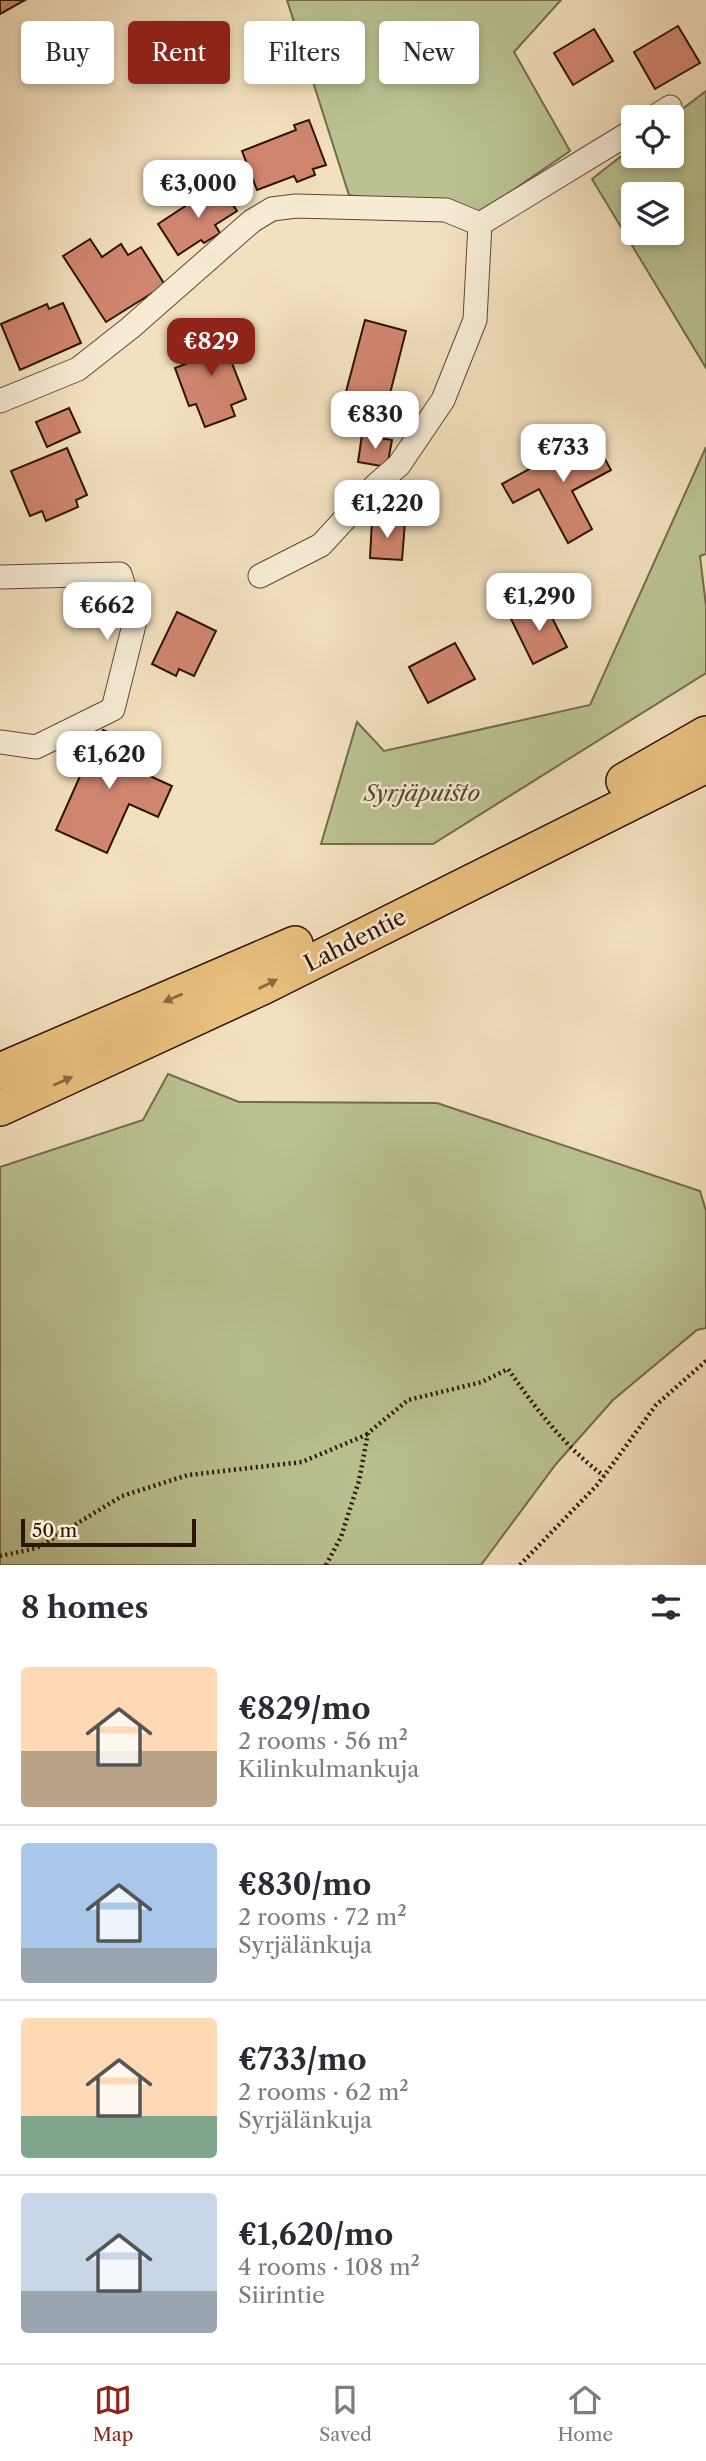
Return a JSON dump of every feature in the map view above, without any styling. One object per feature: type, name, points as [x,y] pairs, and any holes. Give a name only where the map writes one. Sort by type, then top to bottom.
[{"type":"main road","name":"Lahdentie","points":[[0,1071],[258,962],[540,828],[706,734]]},
{"type":"main road","name":"Lahdentie","points":[[0,1108],[262,987],[706,765]]},
{"type":"street","points":[[480,224],[621,138]]},
{"type":"street","points":[[0,401],[78,369],[130,328],[252,221],[272,209],[296,206],[446,210],[480,224]]},
{"type":"street","points":[[260,576],[321,545],[376,485],[399,466],[443,400],[475,320],[480,224]]},
{"type":"street","points":[[0,577],[120,575],[135,621],[113,709],[36,747],[0,742]]},
{"type":"path","points":[[520,1565],[604,1476],[656,1405],[706,1361]]},
{"type":"path","points":[[0,1556],[37,1548],[122,1496],[188,1475],[302,1462],[368,1433],[408,1400],[482,1382],[508,1369],[535,1408],[580,1458],[604,1476]]},
{"type":"path","points":[[326,1565],[341,1537],[352,1504],[368,1433]]},
{"type":"green space","points":[[287,0],[561,0],[514,52],[570,151],[477,215],[349,195],[314,84],[365,84],[365,21],[294,21]]},
{"type":"green space","points":[[706,91],[706,368],[632,245],[684,245],[684,182],[621,182],[621,227],[592,179],[621,156],[621,168],[684,168],[684,108]]},
{"type":"green space","name":"Syrjäpuisto","points":[[706,447],[706,554],[700,556],[706,606],[706,673],[433,844],[321,844],[357,722],[384,751],[590,705]]},
{"type":"green space","points":[[168,1074],[239,1102],[437,1103],[700,1191],[706,1211],[706,1328],[697,1330],[613,1400],[556,1464],[481,1565],[0,1565],[0,1167],[143,1120]]},
{"type":"building","points":[[0,0],[25,0],[0,14]]},
{"type":"building","points":[[678,26],[700,63],[655,89],[634,52]]},
{"type":"building","points":[[594,29],[613,61],[573,85],[554,53]]},
{"type":"building","points":[[309,120],[326,165],[313,169],[315,175],[297,182],[294,176],[257,190],[242,151],[296,130],[294,125]]},
{"type":"building","points":[[219,184],[237,211],[215,225],[220,233],[204,243],[201,240],[178,255],[158,224]]},
{"type":"building","points":[[90,239],[102,257],[121,244],[128,255],[141,247],[165,285],[106,322],[63,256]]},
{"type":"building","points":[[63,303],[81,343],[20,370],[1,324],[47,304],[49,309]]},
{"type":"building","points":[[365,320],[406,331],[384,417],[342,407]]},
{"type":"building","points":[[217,325],[246,399],[231,405],[235,416],[205,427],[196,404],[189,406],[175,368],[198,359],[189,336]]},
{"type":"building","points":[[69,408],[80,432],[47,447],[36,422]]},
{"type":"building","points":[[362,435],[392,440],[387,467],[358,462]]},
{"type":"building","points":[[592,435],[611,470],[572,491],[592,529],[568,543],[539,489],[513,503],[502,484]]},
{"type":"building","points":[[67,448],[87,495],[76,500],[78,507],[46,521],[42,511],[30,516],[11,471]]},
{"type":"building","points":[[372,520],[405,522],[402,560],[370,558]]},
{"type":"building","points":[[544,602],[567,647],[533,664],[511,619]]},
{"type":"building","points":[[177,612],[216,631],[194,676],[179,669],[176,676],[152,664]]},
{"type":"building","points":[[455,643],[475,679],[428,703],[409,667]]},
{"type":"building","points":[[103,730],[150,751],[141,772],[172,786],[158,817],[129,804],[107,853],[56,830],[81,774],[65,768],[74,748],[91,756]]}]
